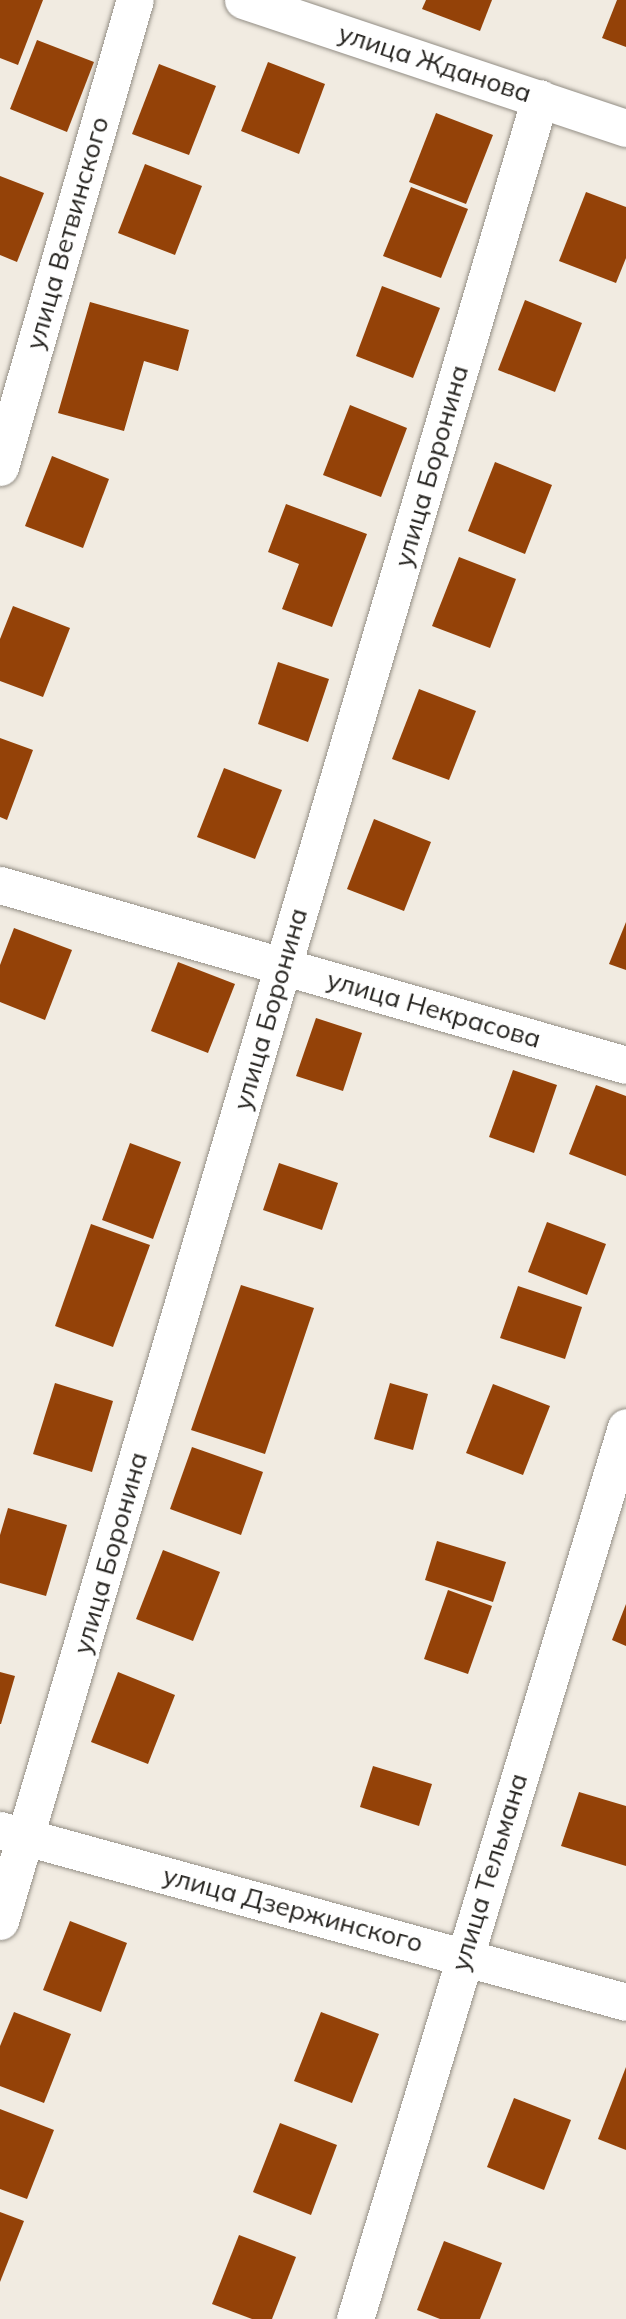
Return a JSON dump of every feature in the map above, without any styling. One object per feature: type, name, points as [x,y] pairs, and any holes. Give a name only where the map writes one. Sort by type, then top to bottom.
[{"type":"street","name":"улица Ветвинского","points":[[0,467],[135,0]]},
{"type":"street","name":"улица Жданова","points":[[243,0],[540,97],[626,128]]},
{"type":"street","name":"улица Боронина","points":[[0,1921],[13,1834],[283,964],[540,97]]},
{"type":"street","name":"улица Некрасова","points":[[0,885],[283,964],[626,1065]]},
{"type":"street","name":"улица Тельмана","points":[[355,2319],[463,1955],[626,1427]]},
{"type":"street","name":"улица Дзержинского","points":[[13,1834],[463,1955],[626,2002]]},
{"type":"building","points":[[0,0],[43,0],[18,65],[0,58]]},
{"type":"building","points":[[426,0],[492,0],[480,31],[422,9]]},
{"type":"building","points":[[617,0],[626,0],[626,47],[602,38]]},
{"type":"building","points":[[37,40],[94,62],[67,132],[10,109]]},
{"type":"building","points":[[268,62],[325,84],[299,154],[241,131]]},
{"type":"building","points":[[159,64],[216,86],[189,155],[132,134]]},
{"type":"building","points":[[436,113],[493,135],[466,204],[409,182]]},
{"type":"building","points":[[145,164],[202,186],[175,255],[118,233]]},
{"type":"building","points":[[0,176],[44,193],[17,262],[0,255]]},
{"type":"building","points":[[411,187],[468,209],[441,278],[383,256]]},
{"type":"building","points":[[586,192],[626,207],[626,258],[616,283],[559,261]]},
{"type":"building","points":[[382,286],[440,308],[413,378],[356,356]]},
{"type":"building","points":[[525,300],[582,323],[555,392],[498,370]]},
{"type":"building","points":[[90,302],[189,330],[178,371],[144,361],[124,431],[58,413]]},
{"type":"building","points":[[350,405],[407,428],[381,497],[323,475]]},
{"type":"building","points":[[52,456],[109,479],[83,548],[25,526]]},
{"type":"building","points":[[495,462],[552,485],[525,554],[468,531]]},
{"type":"building","points":[[286,504],[367,534],[332,627],[282,609],[299,564],[268,552]]},
{"type":"building","points":[[459,557],[516,579],[490,648],[432,626]]},
{"type":"building","points":[[13,606],[70,628],[43,697],[0,681],[0,639]]},
{"type":"building","points":[[278,662],[329,679],[308,742],[258,724]]},
{"type":"building","points":[[419,689],[476,711],[449,780],[392,759]]},
{"type":"building","points":[[0,738],[33,750],[7,820],[0,817]]},
{"type":"building","points":[[224,768],[282,790],[255,859],[197,837]]},
{"type":"building","points":[[374,819],[431,842],[404,911],[347,889]]},
{"type":"building","points":[[626,922],[626,970],[609,964]]},
{"type":"building","points":[[14,928],[72,950],[45,1020],[0,1002],[0,965]]},
{"type":"building","points":[[178,962],[235,984],[208,1053],[151,1031]]},
{"type":"building","points":[[316,1018],[362,1033],[343,1091],[296,1076]]},
{"type":"building","points":[[513,1070],[557,1085],[534,1153],[489,1137]]},
{"type":"building","points":[[596,1085],[626,1096],[626,1176],[569,1154]]},
{"type":"building","points":[[130,1143],[181,1162],[153,1239],[102,1220]]},
{"type":"building","points":[[279,1163],[338,1183],[322,1230],[263,1210]]},
{"type":"building","points":[[547,1222],[606,1244],[587,1295],[528,1272]]},
{"type":"building","points":[[91,1224],[150,1245],[113,1347],[55,1326]]},
{"type":"building","points":[[241,1285],[314,1308],[265,1454],[191,1430]]},
{"type":"building","points":[[518,1286],[582,1307],[565,1359],[500,1338]]},
{"type":"building","points":[[55,1383],[113,1401],[92,1472],[33,1454]]},
{"type":"building","points":[[390,1383],[428,1394],[413,1450],[374,1439]]},
{"type":"building","points":[[493,1384],[550,1406],[523,1475],[466,1453]]},
{"type":"building","points":[[192,1447],[263,1472],[241,1535],[170,1509]]},
{"type":"building","points":[[8,1508],[67,1525],[46,1596],[0,1583],[0,1535]]},
{"type":"building","points":[[437,1541],[506,1562],[493,1602],[425,1580]]},
{"type":"building","points":[[163,1550],[220,1572],[193,1641],[136,1619]]},
{"type":"building","points":[[448,1590],[492,1606],[468,1674],[424,1659]]},
{"type":"building","points":[[626,1604],[626,1646],[612,1640]]},
{"type":"building","points":[[0,1672],[15,1676],[1,1724],[0,1724]]},
{"type":"building","points":[[118,1672],[175,1695],[148,1764],[91,1742]]},
{"type":"building","points":[[373,1766],[432,1784],[419,1826],[360,1807]]},
{"type":"building","points":[[579,1792],[626,1806],[626,1866],[561,1846]]},
{"type":"building","points":[[70,1921],[127,1943],[101,2012],[43,1990]]},
{"type":"building","points":[[14,2012],[71,2034],[44,2103],[0,2086],[0,2046]]},
{"type":"building","points":[[321,2012],[379,2034],[352,2103],[294,2081]]},
{"type":"building","points":[[626,2067],[626,2150],[598,2139]]},
{"type":"building","points":[[514,2098],[571,2120],[544,2190],[487,2167]]},
{"type":"building","points":[[0,2109],[54,2130],[27,2199],[0,2189]]},
{"type":"building","points":[[280,2123],[337,2145],[311,2215],[253,2192]]},
{"type":"building","points":[[0,2212],[24,2221],[0,2282]]},
{"type":"building","points":[[239,2235],[296,2257],[272,2319],[252,2319],[212,2304]]},
{"type":"building","points":[[444,2241],[502,2263],[480,2319],[440,2319],[417,2310]]}]
